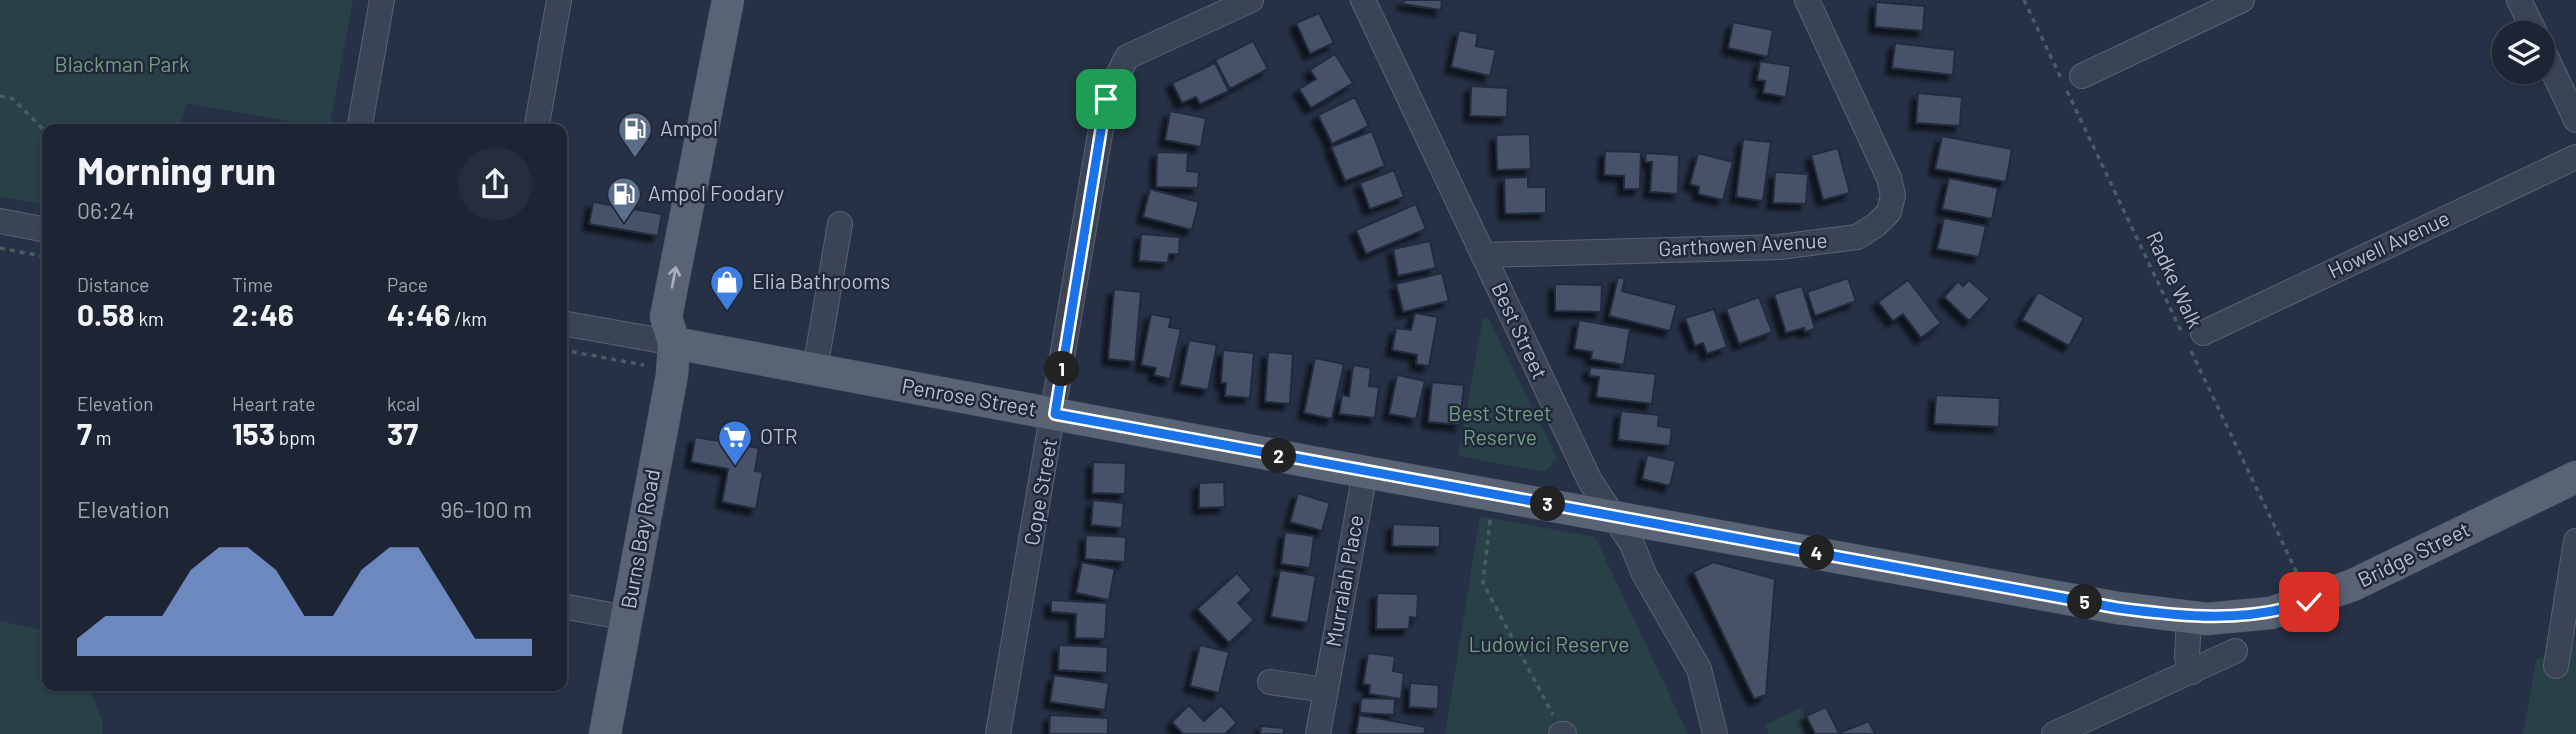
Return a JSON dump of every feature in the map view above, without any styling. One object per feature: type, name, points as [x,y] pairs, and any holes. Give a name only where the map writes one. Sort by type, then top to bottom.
[{"type":"main road","name":"Burns Bay Road","points":[[605,734],[672,375],[674,343],[666,317],[728,0]]},
{"type":"main road","name":"Burns Bay Road","points":[[674,343],[689,312],[749,0]]},
{"type":"main road","name":"Penrose Street","points":[[674,343],[1364,472],[2118,608],[2189,618],[2246,617]]},
{"type":"main road","name":"Bridge Street","points":[[2246,617],[2297,606],[2353,585],[2576,477]]},
{"type":"street","points":[[360,124],[382,0]]},
{"type":"street","points":[[537,124],[559,0]]},
{"type":"street","name":"Cope Street","points":[[998,734],[1055,414],[1106,99],[1127,57],[1251,0]]},
{"type":"street","name":"Best Street","points":[[1363,0],[1590,481],[1632,544],[1644,574],[1699,669],[1715,734]]},
{"type":"street","name":"Garthowen Avenue","points":[[1483,255],[1780,247],[1857,237],[1876,225],[1889,212],[1893,195],[1889,178],[1807,0]]},
{"type":"street","points":[[2082,76],[2242,0]]},
{"type":"street","points":[[2519,0],[2529,21]]},
{"type":"street","points":[[2555,75],[2576,120]]},
{"type":"street","name":"Howell Avenue","points":[[2203,333],[2576,157]]},
{"type":"street","points":[[0,221],[42,229]]},
{"type":"street","points":[[816,369],[841,223]]},
{"type":"street","name":"Penrose Street","points":[[567,324],[674,343]]},
{"type":"street","name":"Murralah Place","points":[[1318,734],[1364,472]]},
{"type":"street","points":[[2556,666],[2576,541]]},
{"type":"street","points":[[567,607],[627,618]]},
{"type":"street","points":[[2189,618],[2187,657],[2192,672]]},
{"type":"street","points":[[2054,734],[2235,651]]},
{"type":"street","points":[[1270,682],[1326,690]]},
{"type":"path","name":"Radke Walk","points":[[2024,0],[2297,573]]},
{"type":"path","points":[[0,96],[13,99],[42,129]]},
{"type":"path","points":[[0,248],[42,256]]},
{"type":"path","points":[[567,351],[644,365]]},
{"type":"path","points":[[1490,517],[1483,583],[1562,733]]},
{"type":"green space","name":"Blackman Park","points":[[0,0],[353,0],[330,124],[306,124],[186,103],[181,124],[42,124],[42,204],[0,197]]},
{"type":"green space","name":"Best Street Reserve","points":[[1483,318],[1489,319],[1557,458],[1545,472],[1458,456]]},
{"type":"green space","name":"Ludowici Reserve","points":[[1480,516],[1595,537],[1688,734],[1445,734]]},
{"type":"green space","points":[[0,621],[42,630],[42,691],[90,691],[102,720],[102,734],[0,734]]},
{"type":"green space","points":[[2576,641],[2576,734],[2523,734],[2536,660]]},
{"type":"green space","points":[[1800,708],[1813,734],[1769,734],[1765,725]]},
{"type":"building","points":[[1404,0],[1442,0],[1441,10],[1403,4]]},
{"type":"building","points":[[1876,2],[1925,6],[1923,31],[1875,27]]},
{"type":"building","points":[[1319,13],[1334,43],[1310,54],[1296,23]]},
{"type":"building","points":[[1733,22],[1773,30],[1768,57],[1728,48]]},
{"type":"building","points":[[1459,30],[1478,34],[1476,46],[1496,50],[1490,76],[1451,67]]},
{"type":"building","points":[[1253,41],[1268,69],[1230,89],[1215,60]]},
{"type":"building","points":[[1895,43],[1955,50],[1953,75],[1892,68]]},
{"type":"building","points":[[1335,54],[1353,83],[1311,108],[1299,89],[1316,79],[1310,70]]},
{"type":"building","points":[[1760,61],[1791,66],[1786,97],[1763,93],[1765,81],[1757,80]]},
{"type":"building","points":[[1215,63],[1229,91],[1200,104],[1196,97],[1182,103],[1172,83]]},
{"type":"building","points":[[1471,86],[1508,88],[1507,117],[1470,116]]},
{"type":"building","points":[[1918,93],[1962,97],[1960,126],[1916,123]]},
{"type":"building","points":[[1355,97],[1369,126],[1332,144],[1318,115]]},
{"type":"building","points":[[1170,111],[1206,118],[1201,147],[1165,140]]},
{"type":"building","points":[[1372,131],[1385,166],[1345,181],[1331,147]]},
{"type":"building","points":[[1530,134],[1531,169],[1497,170],[1496,135]]},
{"type":"building","points":[[1942,136],[2012,149],[2006,182],[1935,169]]},
{"type":"building","points":[[1743,139],[1771,142],[1763,201],[1736,197]]},
{"type":"building","points":[[1838,148],[1850,193],[1823,200],[1811,155]]},
{"type":"building","points":[[1605,151],[1641,152],[1640,189],[1624,189],[1624,176],[1604,175]]},
{"type":"building","points":[[1157,152],[1188,153],[1187,171],[1199,172],[1198,188],[1156,187]]},
{"type":"building","points":[[1646,153],[1679,155],[1678,194],[1650,192],[1652,162],[1645,162]]},
{"type":"building","points":[[1698,153],[1733,162],[1723,200],[1698,194],[1699,187],[1690,184]]},
{"type":"building","points":[[1394,170],[1404,197],[1370,209],[1360,183]]},
{"type":"building","points":[[1775,172],[1808,174],[1806,204],[1773,203]]},
{"type":"building","points":[[1528,177],[1528,187],[1546,187],[1546,213],[1505,214],[1504,178]]},
{"type":"building","points":[[1949,178],[1998,188],[1992,219],[1942,209]]},
{"type":"building","points":[[1150,189],[1199,202],[1192,230],[1143,217]]},
{"type":"building","points":[[593,202],[662,214],[658,236],[589,224]]},
{"type":"building","points":[[1416,204],[1426,229],[1366,254],[1356,230]]},
{"type":"building","points":[[1944,218],[1986,226],[1979,257],[1937,249]]},
{"type":"building","points":[[1141,234],[1180,237],[1179,254],[1169,254],[1168,263],[1139,261]]},
{"type":"building","points":[[1430,241],[1436,268],[1398,276],[1393,249]]},
{"type":"building","points":[[1442,273],[1449,301],[1403,312],[1396,284]]},
{"type":"building","points":[[1618,277],[1625,279],[1622,291],[1677,305],[1670,331],[1609,316]]},
{"type":"building","points":[[1848,278],[1856,301],[1815,316],[1807,292]]},
{"type":"building","points":[[1908,280],[1941,323],[1921,338],[1903,314],[1893,321],[1878,302]]},
{"type":"building","points":[[1969,280],[1990,299],[1969,321],[1944,297],[1958,281],[1963,286]]},
{"type":"building","points":[[1555,284],[1602,285],[1601,312],[1555,311]]},
{"type":"building","points":[[1802,286],[1815,329],[1805,332],[1804,328],[1786,333],[1774,294]]},
{"type":"building","points":[[1114,289],[1141,292],[1135,362],[1108,359]]},
{"type":"building","points":[[2038,292],[2084,318],[2069,346],[2022,320]]},
{"type":"building","points":[[1759,297],[1772,332],[1739,344],[1726,309]]},
{"type":"building","points":[[1714,309],[1727,347],[1707,354],[1703,343],[1695,346],[1685,318]]},
{"type":"building","points":[[1415,313],[1438,317],[1429,366],[1416,364],[1417,355],[1392,350],[1396,328],[1411,330]]},
{"type":"building","points":[[1151,314],[1171,318],[1169,327],[1181,329],[1170,379],[1154,375],[1156,368],[1141,365]]},
{"type":"building","points":[[1579,320],[1630,329],[1624,365],[1591,359],[1592,352],[1574,349]]},
{"type":"building","points":[[1189,340],[1217,345],[1208,390],[1180,385]]},
{"type":"building","points":[[1223,350],[1254,353],[1250,398],[1225,396],[1226,383],[1221,383]]},
{"type":"building","points":[[1268,352],[1293,354],[1290,404],[1265,402]]},
{"type":"building","points":[[1315,358],[1344,364],[1332,419],[1304,413]]},
{"type":"building","points":[[1353,365],[1371,368],[1369,386],[1379,387],[1375,418],[1339,414],[1342,395],[1349,396]]},
{"type":"building","points":[[1590,367],[1656,374],[1652,404],[1596,397],[1599,377],[1589,376]]},
{"type":"building","points":[[1397,375],[1425,381],[1416,419],[1389,414]]},
{"type":"building","points":[[1432,382],[1464,385],[1460,425],[1428,422]]},
{"type":"building","points":[[1936,395],[2000,398],[1999,427],[1934,424]]},
{"type":"building","points":[[1621,411],[1659,415],[1658,426],[1672,428],[1670,446],[1618,440]]},
{"type":"building","points":[[695,437],[759,448],[755,471],[763,472],[756,509],[722,502],[728,469],[691,462]]},
{"type":"building","points":[[1647,455],[1676,461],[1670,486],[1642,479]]},
{"type":"building","points":[[1093,462],[1126,463],[1125,494],[1092,493]]},
{"type":"building","points":[[1224,482],[1225,507],[1199,508],[1199,483]]},
{"type":"building","points":[[1298,493],[1330,503],[1322,531],[1290,522]]},
{"type":"building","points":[[1093,500],[1124,503],[1122,528],[1091,525]]},
{"type":"building","points":[[1393,524],[1440,526],[1440,547],[1392,546]]},
{"type":"building","points":[[1285,532],[1314,536],[1310,568],[1281,564]]},
{"type":"building","points":[[1086,535],[1126,537],[1125,562],[1085,559]]},
{"type":"building","points":[[1082,562],[1115,569],[1109,600],[1076,593]]},
{"type":"building","points":[[1713,562],[1775,579],[1766,695],[1754,699],[1693,572]]},
{"type":"building","points":[[1280,570],[1316,576],[1308,623],[1271,617]]},
{"type":"building","points":[[1237,573],[1252,590],[1238,603],[1254,620],[1229,643],[1197,609]]},
{"type":"building","points":[[1377,593],[1418,594],[1417,618],[1410,617],[1409,629],[1376,629]]},
{"type":"building","points":[[1051,600],[1107,603],[1105,639],[1075,638],[1076,614],[1051,612]]},
{"type":"building","points":[[1059,645],[1108,647],[1107,673],[1058,670]]},
{"type":"building","points":[[1200,645],[1229,652],[1219,693],[1190,686]]},
{"type":"building","points":[[1368,653],[1395,656],[1393,671],[1404,673],[1401,699],[1369,694],[1370,685],[1363,684]]},
{"type":"building","points":[[1054,675],[1109,683],[1105,710],[1050,702]]},
{"type":"building","points":[[1410,683],[1439,685],[1438,709],[1409,707]]},
{"type":"building","points":[[1361,698],[1395,699],[1394,715],[1360,713]]},
{"type":"building","points":[[1189,705],[1204,721],[1221,705],[1237,723],[1225,734],[1183,734],[1172,722]]},
{"type":"building","points":[[1826,707],[1839,733],[1869,721],[1875,734],[1815,734],[1806,716]]},
{"type":"building","points":[[1050,715],[1108,718],[1108,734],[1049,734]]},
{"type":"building","points":[[1359,715],[1426,727],[1424,734],[1356,734]]},
{"type":"building","points":[[1261,726],[1284,728],[1284,734],[1260,734]]},
{"type":"place","name":"Ampol","points":[[635,159]]},
{"type":"place","name":"Ampol Foodary","points":[[624,224]]},
{"type":"place","name":"Elia Bathrooms","points":[[727,312]]},
{"type":"place","name":"OTR","points":[[735,467]]},
{"type":"route","points":[[1106,99],[1055,414],[2118,608],[2207,619],[2272,613],[2309,602]]}]
